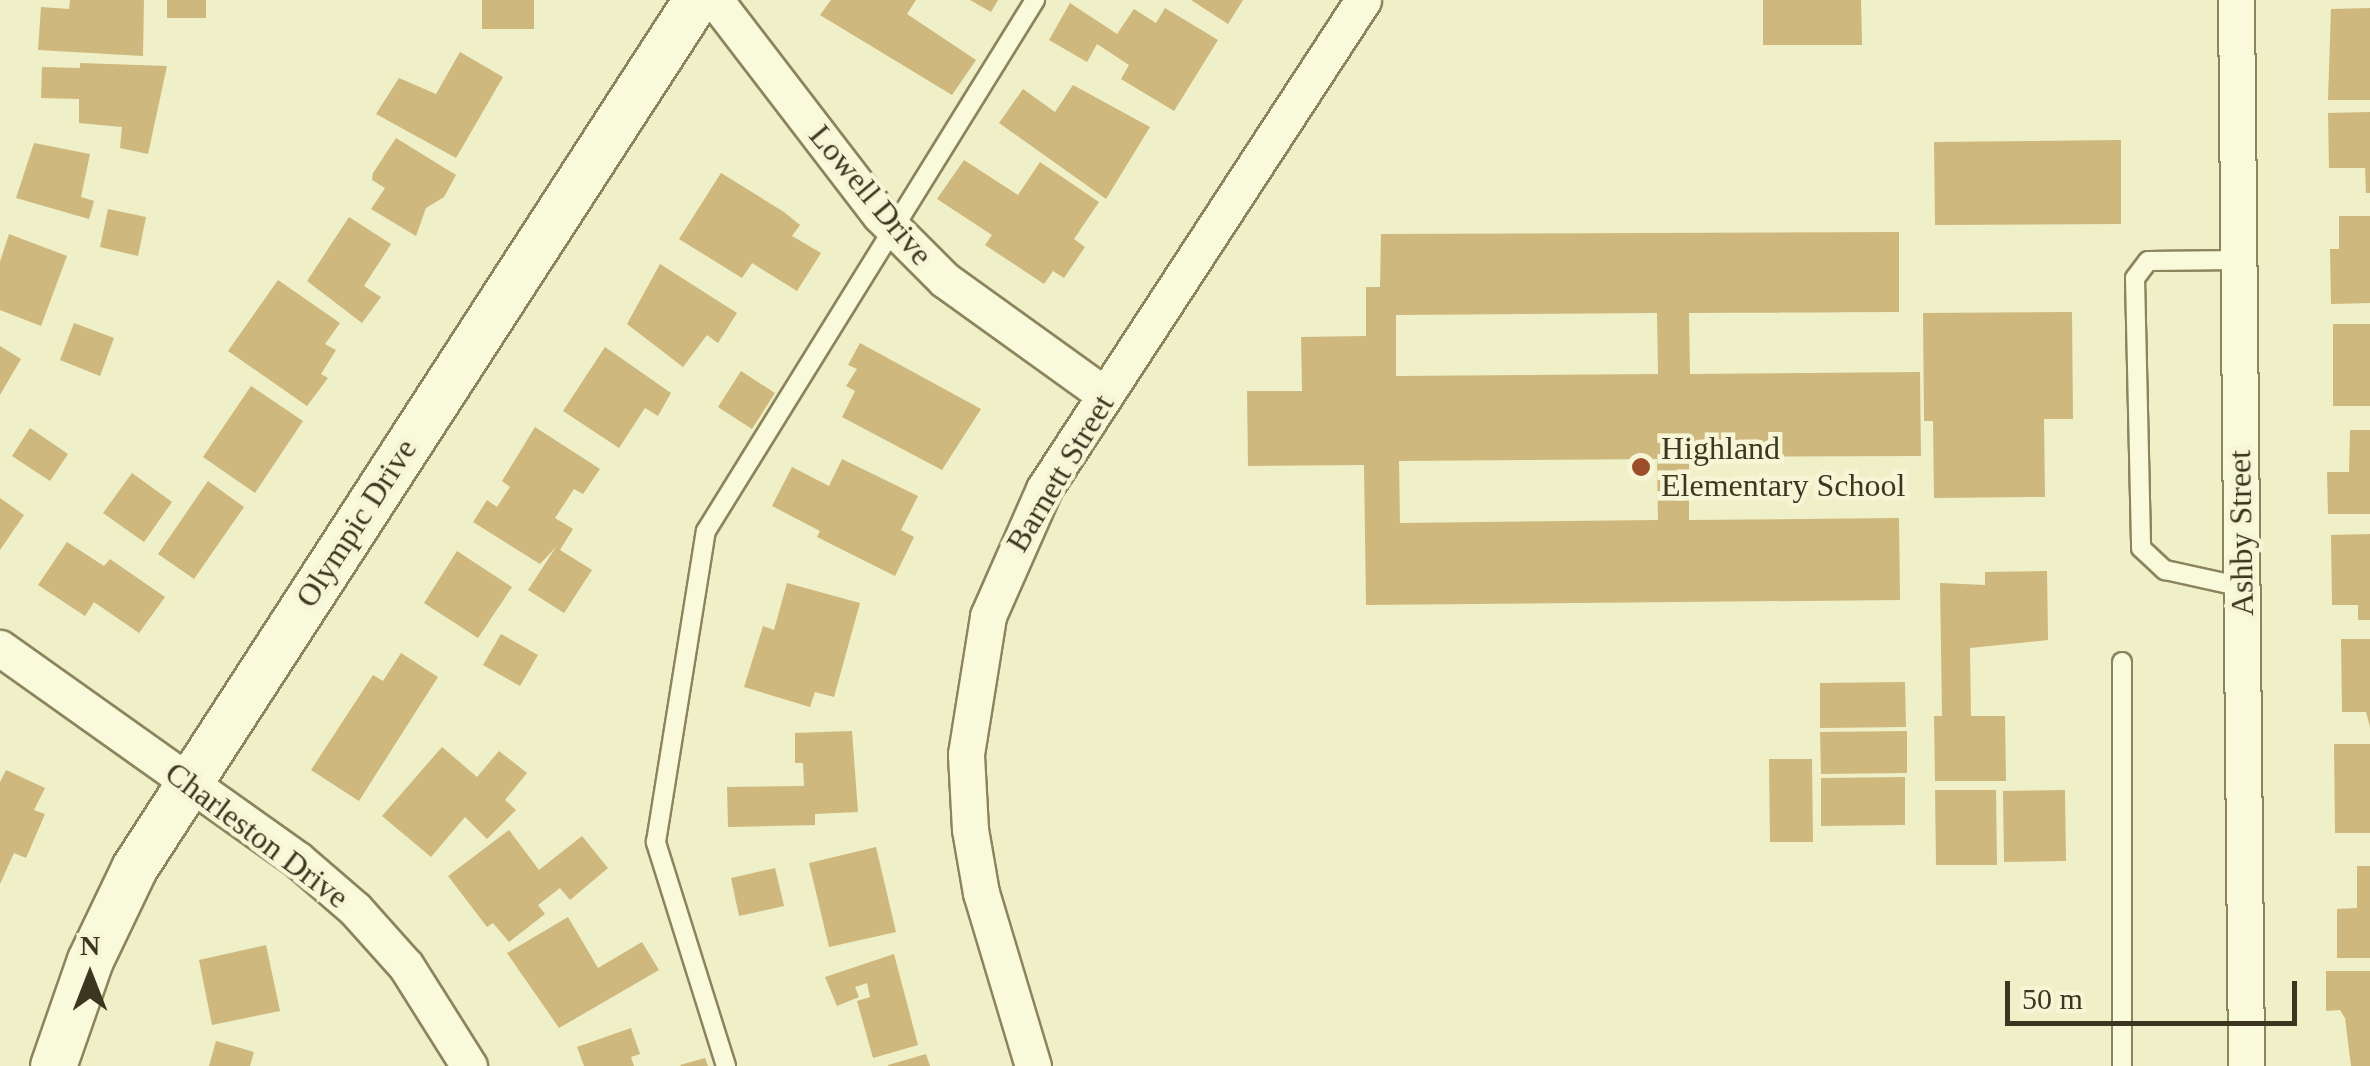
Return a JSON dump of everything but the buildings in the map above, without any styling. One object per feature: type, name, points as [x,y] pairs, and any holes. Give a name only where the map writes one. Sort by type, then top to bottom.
[{"type":"street","name":"Olympic Drive","points":[[53,1066],[97,944],[188,781],[696,0]]},
{"type":"street","name":"Lowell Drive","points":[[716,0],[894,229],[960,292],[1105,395]]},
{"type":"street","name":"Barnett Street","points":[[1033,1066],[981,893],[970,828],[966,754],[973,680],[1010,555],[1105,395],[1363,0]]},
{"type":"street","name":"Ashby Street","points":[[2236,0],[2246,1066]]},
{"type":"street","name":"Charleston Drive","points":[[0,648],[188,781],[355,909],[406,966],[469,1066]]},
{"type":"lane","points":[[726,1066],[656,842],[706,532],[1035,0]]},
{"type":"lane","points":[[2239,260],[2148,261],[2134,278],[2141,548],[2166,570],[2242,587]]},
{"type":"lane","points":[[2122,662],[2122,1066]]},
{"type":"place","name":"Highland Elementary School","points":[[1641,467]]}]
